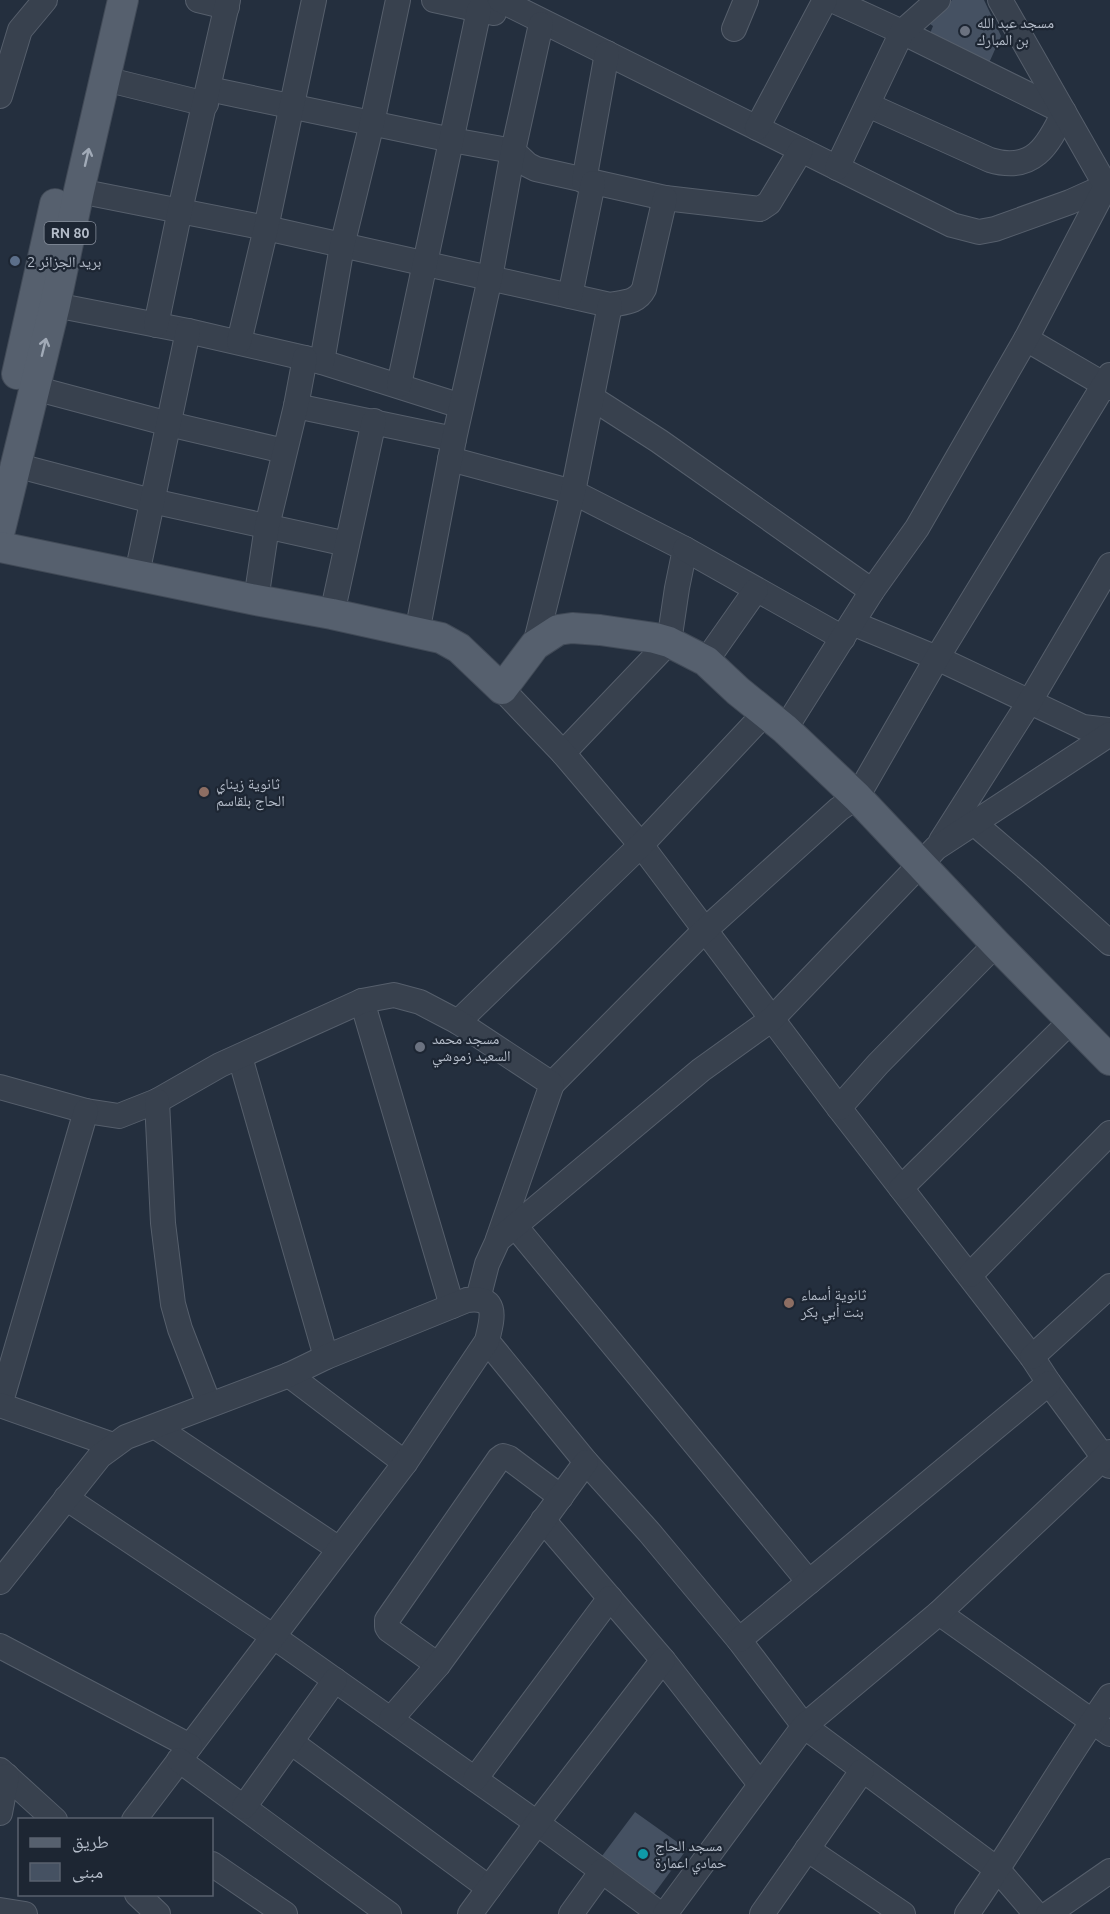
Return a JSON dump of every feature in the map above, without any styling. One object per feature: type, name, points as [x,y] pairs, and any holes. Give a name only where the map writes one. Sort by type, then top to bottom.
[{"type":"main road","name":"RN 80","points":[[0,530],[29,316],[104,0]]},
{"type":"main road","name":"RN 80","points":[[8,462],[34,388],[55,305],[123,0]]},
{"type":"main road","points":[[0,547],[441,638],[459,648],[502,689],[535,645],[558,630],[572,628],[628,634],[669,642],[706,662],[738,692],[775,721],[857,797],[929,857],[996,944],[1110,1060]]},
{"type":"street","points":[[0,96],[10,28],[45,0]]},
{"type":"street","points":[[156,325],[228,3],[198,0]]},
{"type":"street","points":[[239,342],[266,228],[314,0]]},
{"type":"street","points":[[256,600],[267,525],[284,451],[296,406],[314,360],[372,123],[398,0]]},
{"type":"street","points":[[434,0],[489,5],[545,24],[965,230],[979,232],[995,230],[1108,185]]},
{"type":"street","points":[[734,29],[746,0]]},
{"type":"street","points":[[757,128],[825,0]]},
{"type":"street","points":[[832,0],[1064,112]]},
{"type":"street","points":[[837,168],[902,32],[938,0]]},
{"type":"street","points":[[1000,0],[1108,185]]},
{"type":"street","points":[[399,385],[452,140],[489,5]]},
{"type":"street","points":[[417,633],[452,449],[490,278],[513,151],[545,24]]},
{"type":"street","points":[[570,296],[607,53]]},
{"type":"street","points":[[105,79],[372,123],[513,151],[536,169],[589,182],[665,198],[760,209],[769,203],[801,150]]},
{"type":"street","points":[[868,105],[990,160],[1010,164],[1036,155],[1046,147],[1064,112]]},
{"type":"street","points":[[458,1022],[641,845],[775,721],[847,631],[872,591],[917,528],[1026,339],[1108,185]]},
{"type":"street","points":[[79,191],[266,228],[610,305],[630,302],[640,297],[644,289],[665,198]]},
{"type":"street","points":[[55,305],[188,331],[314,360],[461,406]]},
{"type":"street","points":[[535,645],[573,492],[610,305]]},
{"type":"street","points":[[136,574],[188,331]]},
{"type":"street","points":[[478,1299],[487,1264],[506,1233],[552,1084],[704,931],[839,809],[857,797],[938,658],[1108,383],[1026,339]]},
{"type":"street","points":[[34,388],[169,424],[284,451]]},
{"type":"street","points":[[592,398],[659,441],[872,591]]},
{"type":"street","points":[[296,406],[374,421],[573,492],[685,549],[756,590],[847,631],[938,658],[1102,738],[929,857],[772,1019],[701,1071],[506,1233]]},
{"type":"street","points":[[332,614],[374,421]]},
{"type":"street","points":[[8,462],[152,501],[347,544]]},
{"type":"street","points":[[563,753],[669,642],[685,549]]},
{"type":"street","points":[[929,857],[1030,701],[1110,564]]},
{"type":"street","points":[[706,662],[756,590]]},
{"type":"street","points":[[502,689],[563,753],[641,845],[704,931],[970,1275],[1108,1459],[939,1614],[804,1726],[665,1914]]},
{"type":"street","points":[[975,824],[1110,943]]},
{"type":"street","points":[[839,1108],[878,1064],[996,944]]},
{"type":"street","points":[[0,1088],[86,1111],[120,1116],[157,1101],[220,1065],[362,1001],[394,995],[420,1002],[458,1022],[552,1084]]},
{"type":"street","points":[[362,1001],[452,1306]]},
{"type":"street","points":[[901,1188],[1072,1020]]},
{"type":"street","points":[[240,1057],[326,1357]]},
{"type":"street","points":[[157,1101],[163,1223],[173,1304],[180,1329],[209,1404]]},
{"type":"street","points":[[86,1111],[0,1405],[113,1445]]},
{"type":"street","points":[[970,1275],[1110,1134]]},
{"type":"street","points":[[506,1233],[809,1582]]},
{"type":"street","points":[[1032,1357],[1110,1286]]},
{"type":"street","points":[[0,1582],[100,1456],[126,1437],[289,1375],[326,1357],[467,1300],[478,1299],[486,1302],[492,1310],[493,1318],[487,1341],[405,1463],[185,1753],[140,1817]]},
{"type":"street","points":[[487,1341],[586,1462],[649,1532],[739,1640],[804,1726],[998,1870],[1036,1914]]},
{"type":"street","points":[[289,1375],[405,1463]]},
{"type":"street","points":[[739,1640],[1049,1383]]},
{"type":"street","points":[[156,1426],[339,1549]]},
{"type":"street","points":[[438,1665],[389,1630],[387,1620],[499,1459],[503,1456],[509,1458],[561,1497]]},
{"type":"street","points":[[391,1719],[438,1665],[586,1462]]},
{"type":"street","points":[[66,1498],[274,1637],[476,1779],[660,1914]]},
{"type":"street","points":[[543,1520],[663,1660],[760,1784]]},
{"type":"street","points":[[476,1779],[610,1598]]},
{"type":"street","points":[[939,1614],[1101,1728]]},
{"type":"street","points":[[0,1646],[185,1753],[244,1807],[389,1914]]},
{"type":"street","points":[[470,1914],[663,1660]]},
{"type":"street","points":[[244,1807],[335,1680]]},
{"type":"street","points":[[967,1914],[1101,1728],[1110,1696]]},
{"type":"street","points":[[291,1742],[489,1888]]},
{"type":"street","points":[[762,1914],[862,1771]]},
{"type":"street","points":[[0,1813],[3,1773]]},
{"type":"street","points":[[3,1773],[53,1818]]},
{"type":"street","points":[[807,1849],[903,1914]]},
{"type":"street","points":[[213,1865],[285,1914]]},
{"type":"street","points":[[571,1914],[602,1870]]},
{"type":"street","points":[[1048,1914],[1110,1871]]},
{"type":"street","points":[[139,1896],[158,1914]]},
{"type":"street","points":[[0,1910],[25,1914]]},
{"type":"building","name":"مسجد عبد الله بن المبارك","points":[[952,0],[984,0],[1001,36],[989,63],[929,36],[933,26],[930,24],[936,10],[940,12]]},
{"type":"building","name":"مسجد الحاج حمادي اعمارة","points":[[635,1812],[687,1849],[651,1898],[599,1860]]},
{"type":"place","name":"مسجد عبد الله بن المبارك","points":[[965,31]]},
{"type":"place","name":"بريد الجزائر 2","points":[[15,261]]},
{"type":"place","name":"ثانوية زيناي الحاج بلقاسم","points":[[204,792]]},
{"type":"place","name":"مسجد محمد السعيد زموشي","points":[[420,1047]]},
{"type":"place","name":"ثانوية أسماء بنت أبي بكر","points":[[789,1303]]},
{"type":"place","name":"مسجد الحاج حمادي اعمارة","points":[[643,1854]]}]
